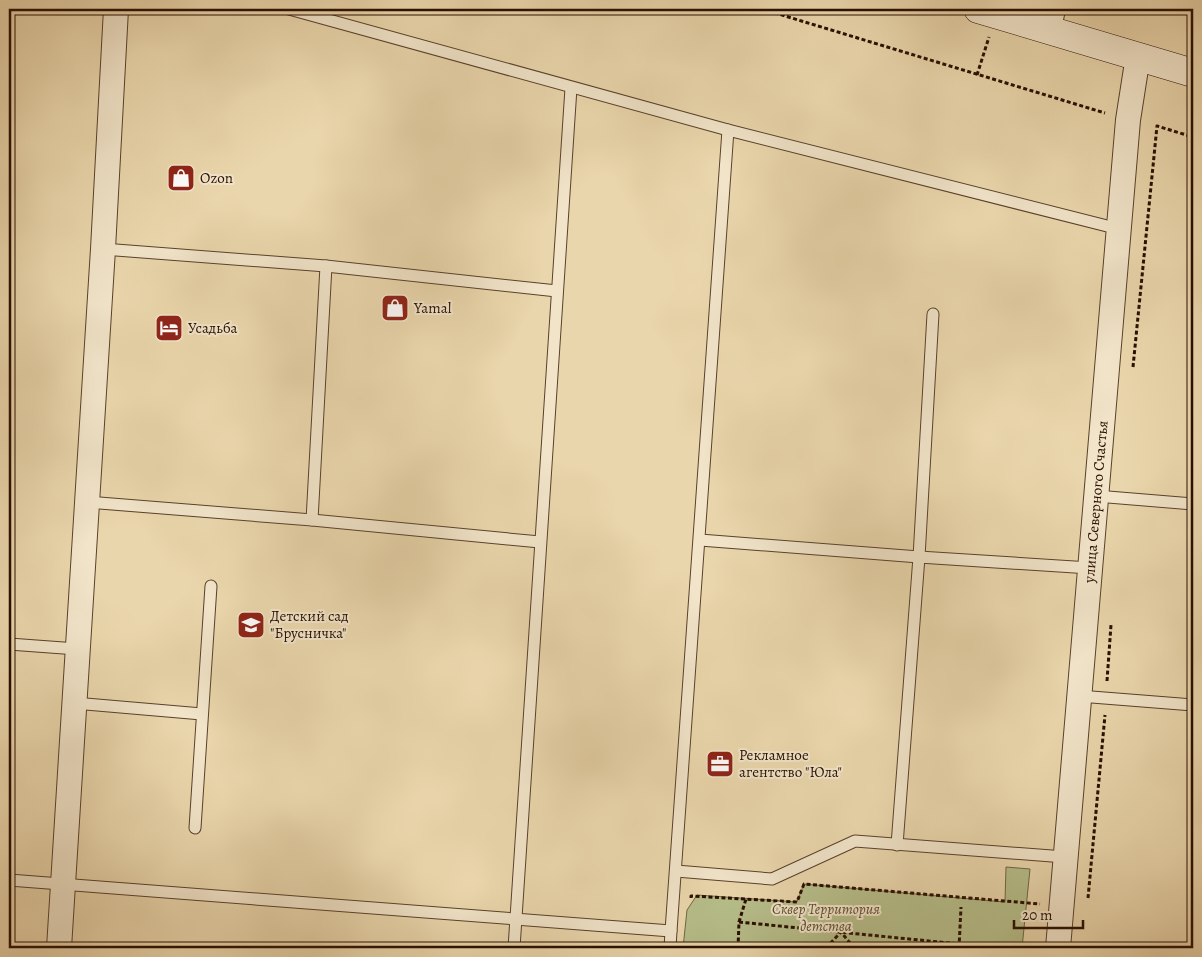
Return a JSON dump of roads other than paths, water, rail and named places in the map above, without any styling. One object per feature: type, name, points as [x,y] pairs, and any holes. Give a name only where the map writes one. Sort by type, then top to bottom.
[{"type":"main road","points":[[987,12],[1051,19],[1138,56],[1193,73]]},
{"type":"street","points":[[59,948],[103,249],[116,9]]},
{"type":"street","name":"улица Северного Счастья","points":[[1058,948],[1118,229],[1128,120],[1138,56]]},
{"type":"lane","points":[[288,9],[728,130],[1118,229]]},
{"type":"lane","points":[[514,948],[571,88]]},
{"type":"lane","points":[[670,948],[728,130]]},
{"type":"lane","points":[[103,249],[326,266],[557,291]]},
{"type":"lane","points":[[312,520],[326,266]]},
{"type":"lane","points":[[897,845],[919,557],[933,314]]},
{"type":"lane","points":[[1096,496],[1193,504]]},
{"type":"lane","points":[[87,502],[312,520],[540,542]]},
{"type":"lane","points":[[700,540],[1090,568]]},
{"type":"lane","points":[[195,828],[211,586]]},
{"type":"lane","points":[[9,644],[77,649]]},
{"type":"lane","points":[[1079,696],[1193,705]]},
{"type":"lane","points":[[74,703],[202,714]]},
{"type":"lane","points":[[676,871],[772,879],[855,841],[1065,857]]},
{"type":"lane","points":[[9,880],[672,931]]},
{"type":"place","name":"Ozon","points":[[181,178]]},
{"type":"place","name":"Yamal","points":[[395,308]]},
{"type":"place","name":"Усадьба","points":[[169,328]]},
{"type":"place","name":"Детский сад \"Брусничка\"","points":[[251,625]]},
{"type":"place","name":"Рекламное агентство \"Юла\"","points":[[720,764]]},
{"type":"park label","name":"Сквер Территория детства","points":[[826,918]]}]
